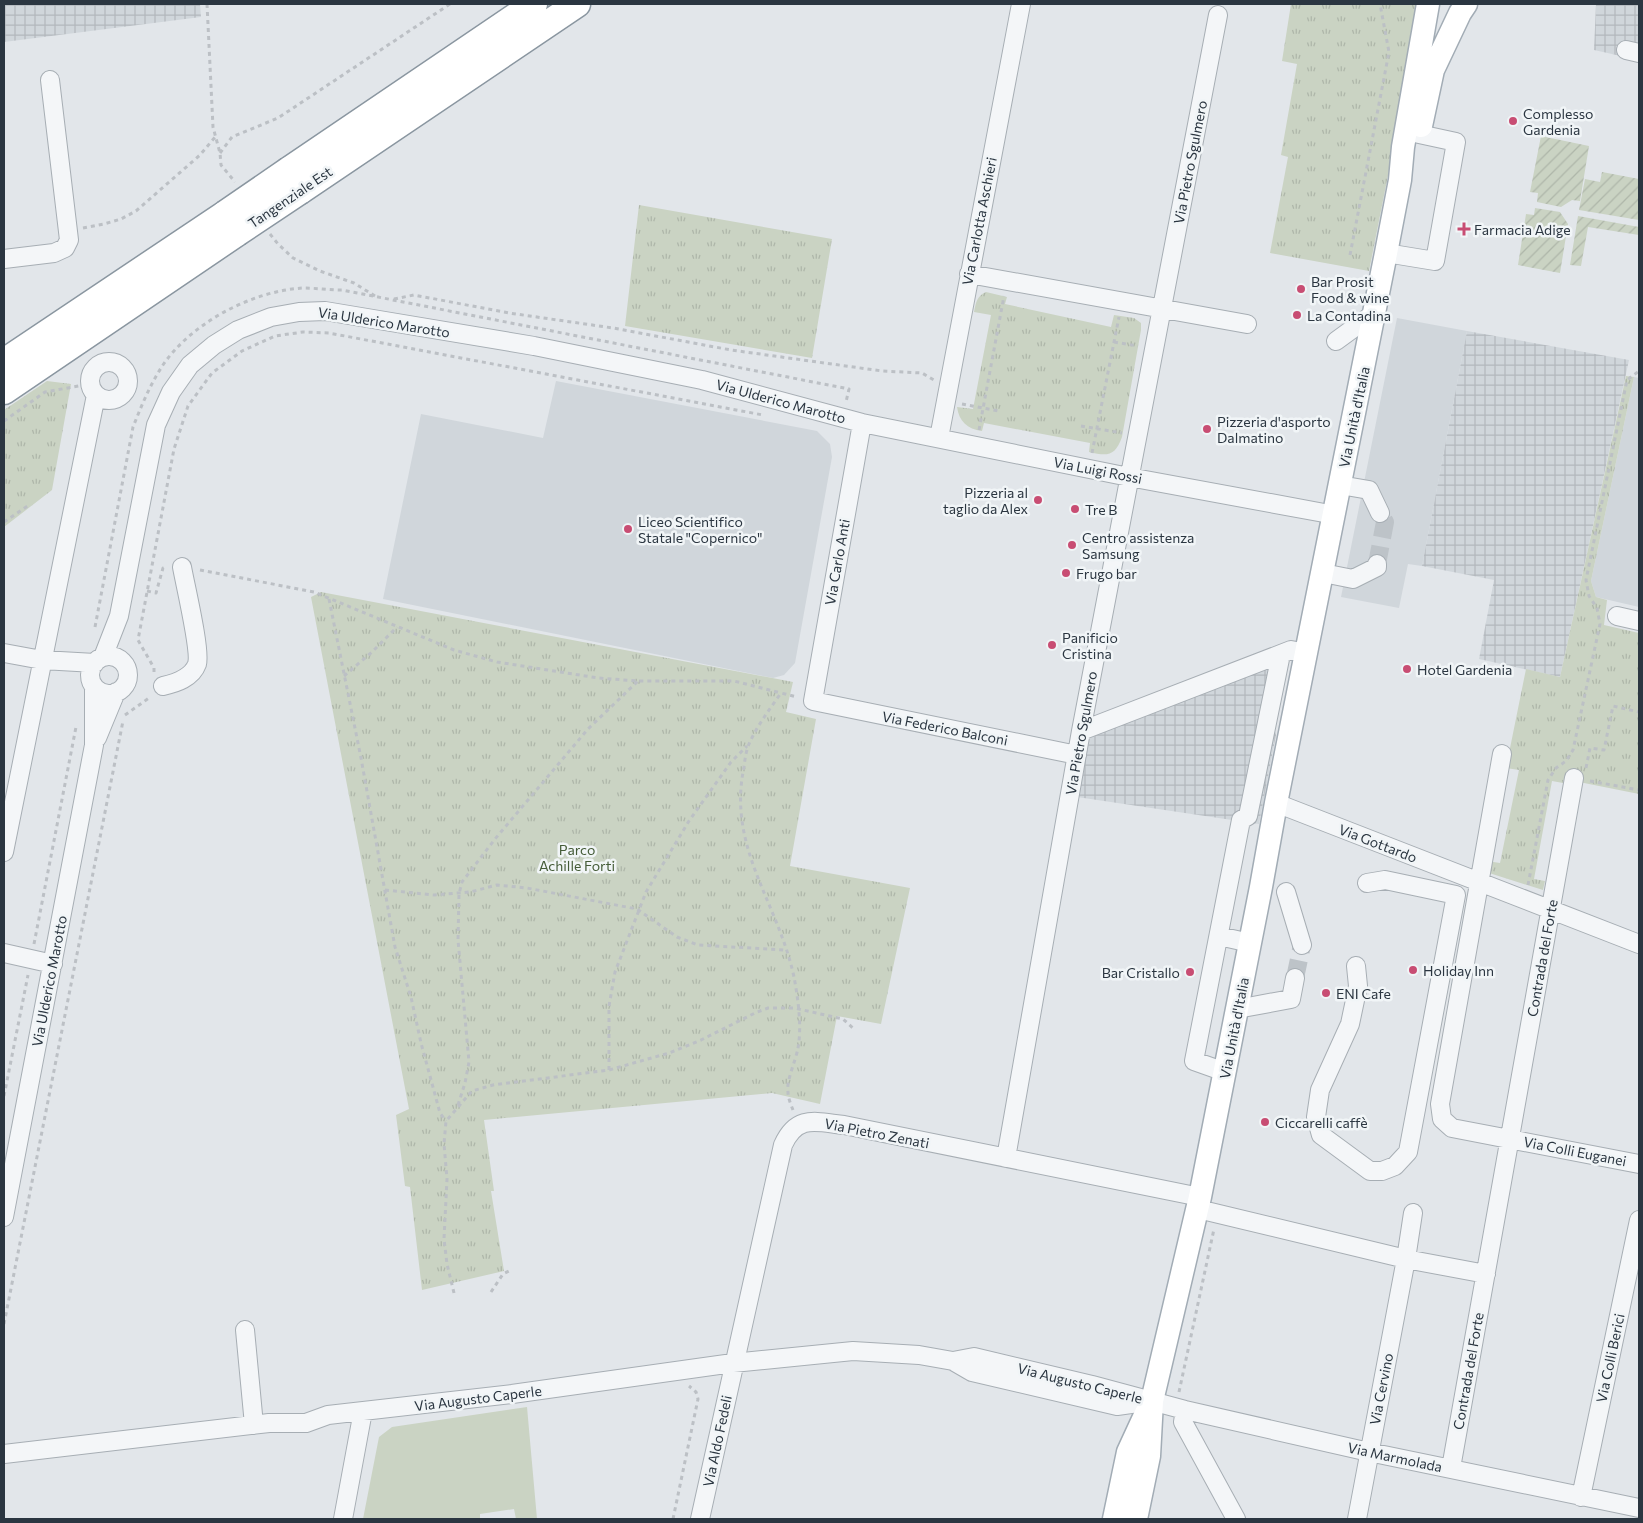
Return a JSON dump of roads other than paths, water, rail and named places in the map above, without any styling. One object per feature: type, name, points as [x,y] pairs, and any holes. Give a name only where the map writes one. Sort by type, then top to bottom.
[{"type":"highway","name":"Tangenziale Est","points":[[295,181],[534,4]]},
{"type":"highway","name":"Tangenziale Est","points":[[4,362],[231,223],[577,4]]},
{"type":"highway","name":"Tangenziale Est","points":[[4,391],[231,223]]},
{"type":"main road","name":"Via Unità d'Italia","points":[[1114,1519],[1128,1452],[1152,1401],[1205,1207],[1225,1072],[1276,803],[1400,180],[1402,147],[1428,4]]},
{"type":"main road","name":"Via Unità d'Italia","points":[[1400,180],[1419,134],[1433,70],[1460,12],[1466,4]]},
{"type":"main road","name":"Via Unità d'Italia","points":[[1136,1519],[1149,1456],[1152,1401]]},
{"type":"street","name":"Via Carlotta Aschieri","points":[[939,438],[1021,4]]},
{"type":"street","name":"Via Pietro Sgulmero","points":[[1006,1158],[1081,731],[1218,15]]},
{"type":"street","points":[[4,259],[54,252],[64,248],[69,240],[50,80]]},
{"type":"street","points":[[1386,253],[1435,261],[1456,142],[1419,134]]},
{"type":"street","points":[[969,274],[1247,324]]},
{"type":"street","name":"Via Ulderico Marotto","points":[[95,661],[119,616],[156,426],[171,392],[190,365],[214,345],[238,330],[271,317],[299,312],[325,311],[534,346],[702,380],[862,423]]},
{"type":"street","points":[[1336,341],[1373,314]]},
{"type":"street","points":[[4,852],[93,390]]},
{"type":"street","name":"Via Luigi Rossi","points":[[862,423],[1130,477],[1334,515]]},
{"type":"street","name":"Via Carlo Anti","points":[[812,702],[862,423]]},
{"type":"street","points":[[1340,484],[1369,490],[1380,513]]},
{"type":"street","points":[[1323,573],[1353,579],[1377,567],[1377,564]]},
{"type":"street","points":[[155,684],[187,678],[197,664],[197,646],[182,567]]},
{"type":"street","points":[[42,660],[92,684],[104,693],[116,692],[125,684],[128,673],[122,662],[119,616]]},
{"type":"street","points":[[1617,616],[1639,621]]},
{"type":"street","points":[[1081,731],[1291,650],[1307,653]]},
{"type":"street","points":[[4,653],[42,660],[95,661],[112,656],[122,662]]},
{"type":"street","points":[[1225,1072],[1194,1060],[1241,820],[1248,816],[1281,654]]},
{"type":"street","points":[[92,684],[90,674],[95,661]]},
{"type":"street","name":"Via Ulderico Marotto","points":[[92,684],[94,745]]},
{"type":"street","name":"Via Ulderico Marotto","points":[[4,1217],[94,745],[116,692]]},
{"type":"street","name":"Via Federico Balconi","points":[[812,702],[1077,755]]},
{"type":"street","points":[[1502,754],[1440,1104],[1442,1119],[1452,1128],[1510,1139]]},
{"type":"street","name":"Contrada del Forte","points":[[1451,1468],[1551,910],[1579,779]]},
{"type":"street","name":"Via Gottardo","points":[[1276,803],[1639,944]]},
{"type":"street","points":[[1356,966],[1358,986],[1350,1024],[1320,1090],[1316,1117],[1321,1136],[1370,1171],[1382,1171],[1395,1166],[1408,1152],[1456,895],[1386,880],[1366,883]]},
{"type":"street","points":[[1261,887],[1291,893],[1302,945]]},
{"type":"street","points":[[1218,936],[1250,943]]},
{"type":"street","points":[[4,952],[53,964]]},
{"type":"street","points":[[1237,1009],[1291,999],[1295,978]]},
{"type":"street","name":"Via Pietro Zenati","points":[[733,1363],[783,1145],[789,1132],[806,1122],[816,1121],[844,1125],[1006,1158],[1205,1207]]},
{"type":"street","name":"Via Colli Euganei","points":[[1510,1139],[1639,1164]]},
{"type":"street","points":[[1205,1207],[1406,1260],[1486,1274]]},
{"type":"street","name":"Via Cervino","points":[[1357,1519],[1406,1260],[1413,1213]]},
{"type":"street","name":"Via Colli Berici","points":[[1581,1497],[1639,1220]]},
{"type":"street","points":[[245,1330],[254,1425]]},
{"type":"street","name":"Via Augusto Caperle","points":[[4,1454],[269,1423],[306,1423],[328,1415],[512,1394],[733,1363],[853,1351],[919,1356],[953,1361],[974,1357],[1152,1401]]},
{"type":"street","name":"Via Augusto Caperle","points":[[953,1361],[972,1372],[1117,1406],[1152,1401]]},
{"type":"street","name":"Via Aldo Fedeli","points":[[700,1519],[733,1363]]},
{"type":"street","name":"Via Marmolada","points":[[1152,1401],[1182,1402],[1369,1452],[1639,1508]]},
{"type":"street","points":[[1182,1402],[1184,1422],[1236,1519]]},
{"type":"street","points":[[343,1519],[364,1411]]},
{"type":"tunnel","points":[[1377,564],[1385,522],[1380,513]]},
{"type":"tunnel","points":[[1295,978],[1302,945]]},
{"type":"place","name":"Complesso Gardenia","points":[[1513,121]]},
{"type":"place","name":"Farmacia Adige","points":[[1464,229]]},
{"type":"place","name":"Bar Prosit Food & wine","points":[[1301,289]]},
{"type":"place","name":"La Contadina","points":[[1297,315]]},
{"type":"place","name":"Pizzeria d'asporto Dalmatino","points":[[1207,429]]},
{"type":"place","name":"Pizzeria al taglio da Alex","points":[[1038,500]]},
{"type":"place","name":"Tre B","points":[[1075,509]]},
{"type":"place","name":"Liceo Scientifico Statale \"Copernico\"","points":[[628,529]]},
{"type":"place","name":"Centro assistenza Samsung","points":[[1072,545]]},
{"type":"place","name":"Frugo bar","points":[[1066,573]]},
{"type":"place","name":"Panificio Cristina","points":[[1052,645]]},
{"type":"place","name":"Hotel Gardenia","points":[[1407,669]]},
{"type":"place","name":"Holiday Inn","points":[[1413,970]]},
{"type":"place","name":"Bar Cristallo","points":[[1190,972]]},
{"type":"place","name":"ENI Cafe","points":[[1326,993]]},
{"type":"place","name":"Ciccarelli caffè","points":[[1265,1122]]},
{"type":"park label","name":"Parco Achille Forti","points":[[577,858]]}]
